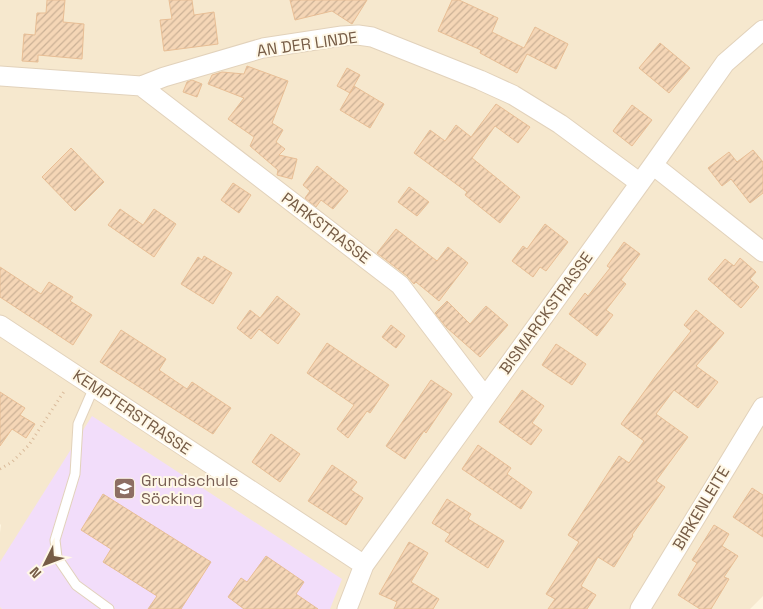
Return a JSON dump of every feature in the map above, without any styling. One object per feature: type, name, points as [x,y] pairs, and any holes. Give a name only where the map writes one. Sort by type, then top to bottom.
[{"type":"street","name":"BISMARCKSTRASSE","points":[[347,609],[364,565],[654,165],[720,69],[736,52],[763,30]]},
{"type":"street","name":"AN DER LINDE","points":[[0,76],[141,86],[164,77],[263,48],[358,34],[385,41],[513,96],[560,124],[640,184]]},
{"type":"street","name":"PARKSTRASSE","points":[[141,86],[400,285],[485,397]]},
{"type":"street","points":[[654,165],[763,252]]},
{"type":"street","name":"KEMPTERSTRASSE","points":[[0,325],[364,565]]},
{"type":"street","name":"BIRKENLEITE","points":[[640,609],[763,407]]},
{"type":"lane","points":[[94,387],[78,424],[75,474],[55,540],[57,557],[76,585],[109,609]]},
{"type":"path","points":[[0,469],[12,462],[29,445],[76,375]]},
{"type":"shaded area","points":[[0,0],[763,0],[763,596],[750,609],[0,609]]},
{"type":"shaded area","name":"Grundschule Söcking","points":[[92,416],[342,579],[330,609],[2,609],[0,607],[0,562]]},
{"type":"building","points":[[47,0],[65,0],[63,22],[84,24],[82,59],[38,55],[38,62],[22,61],[24,34],[35,35],[37,13],[46,13]]},
{"type":"building","points":[[169,0],[192,0],[194,15],[214,12],[218,44],[164,51],[160,20],[172,19]]},
{"type":"building","points":[[290,0],[367,0],[352,24],[332,11],[295,20]]},
{"type":"building","points":[[452,0],[459,0],[498,18],[492,32],[524,48],[535,27],[568,44],[556,69],[527,54],[517,73],[480,53],[481,50],[438,31]]},
{"type":"building","points":[[660,43],[690,68],[669,93],[639,68]]},
{"type":"building","points":[[247,66],[288,81],[272,123],[283,130],[276,142],[285,149],[279,155],[297,159],[292,179],[277,175],[278,170],[250,146],[254,137],[228,119],[244,98],[208,84],[212,75],[222,72],[244,74]]},
{"type":"building","points":[[347,68],[360,75],[350,93],[337,86]]},
{"type":"building","points":[[192,80],[202,84],[197,97],[183,92],[187,82]]},
{"type":"building","points":[[354,86],[384,104],[370,128],[340,110]]},
{"type":"building","points":[[496,104],[530,127],[518,143],[495,126],[472,158],[520,197],[500,223],[465,195],[467,192],[414,153],[430,130],[445,141],[456,125],[471,137]]},
{"type":"building","points":[[632,105],[652,120],[632,146],[613,131]]},
{"type":"building","points":[[71,148],[104,182],[75,211],[42,177]]},
{"type":"building","points":[[753,150],[763,162],[763,193],[750,203],[731,179],[722,186],[708,168],[729,152],[737,162]]},
{"type":"building","points":[[317,166],[348,191],[333,209],[321,200],[316,207],[305,198],[310,191],[303,185]]},
{"type":"building","points":[[233,183],[251,195],[239,213],[221,200]]},
{"type":"building","points":[[409,187],[429,202],[417,216],[398,202]]},
{"type":"building","points":[[120,209],[143,225],[154,209],[176,224],[154,257],[108,225]]},
{"type":"building","points":[[545,224],[568,242],[546,271],[540,267],[533,277],[512,261],[523,246],[527,249]]},
{"type":"building","points":[[396,229],[437,261],[448,247],[468,263],[439,301],[416,282],[414,284],[407,276],[377,253]]},
{"type":"building","points":[[624,242],[640,254],[621,280],[626,284],[606,310],[613,315],[597,336],[569,314],[585,293],[588,296],[610,268],[607,266]]},
{"type":"building","points":[[204,256],[232,273],[213,304],[181,284],[198,257],[202,260]]},
{"type":"building","points":[[740,258],[756,272],[750,279],[759,287],[741,308],[708,279],[725,259],[734,266]]},
{"type":"building","points":[[0,267],[41,294],[49,282],[73,297],[70,301],[92,315],[73,345],[0,297]]},
{"type":"building","points":[[277,296],[300,314],[278,344],[259,329],[251,339],[237,328],[250,310],[260,318]]},
{"type":"building","points":[[447,301],[470,324],[486,306],[508,325],[480,357],[446,327],[435,313]]},
{"type":"building","points":[[696,310],[724,333],[696,366],[718,382],[698,408],[674,390],[656,414],[688,437],[656,481],[665,487],[632,535],[614,567],[598,557],[581,586],[596,595],[587,609],[548,609],[555,599],[546,594],[579,542],[568,535],[619,456],[629,463],[644,441],[621,424],[691,331],[684,325]]},
{"type":"building","points":[[391,325],[405,336],[396,348],[382,337]]},
{"type":"building","points":[[121,330],[166,359],[159,370],[187,389],[192,382],[231,408],[213,434],[100,362]]},
{"type":"building","points":[[327,343],[389,385],[370,413],[367,411],[348,438],[337,429],[354,405],[307,373]]},
{"type":"building","points":[[556,344],[586,364],[572,385],[542,365]]},
{"type":"building","points":[[431,380],[452,394],[426,433],[424,431],[405,459],[386,446]]},
{"type":"building","points":[[522,390],[544,406],[532,423],[542,430],[531,445],[499,422]]},
{"type":"building","points":[[0,392],[25,408],[20,415],[35,424],[26,438],[12,429],[0,446]]},
{"type":"building","points":[[271,434],[300,454],[280,482],[252,462]]},
{"type":"building","points":[[478,445],[511,468],[507,474],[532,492],[521,509],[462,469]]},
{"type":"building","points":[[332,465],[357,482],[351,490],[363,498],[346,525],[308,501]]},
{"type":"building","points":[[752,488],[763,495],[763,537],[733,517]]},
{"type":"building","points":[[103,494],[211,562],[181,609],[148,609],[157,596],[103,562],[111,549],[81,530]]},
{"type":"building","points":[[447,499],[471,514],[468,519],[504,541],[488,568],[445,541],[450,534],[432,523]]},
{"type":"building","points":[[714,525],[729,534],[722,546],[738,556],[724,577],[729,579],[711,609],[700,609],[678,595],[697,563],[692,560]]},
{"type":"building","points":[[409,542],[428,553],[411,582],[439,599],[433,609],[394,609],[397,602],[379,594]]},
{"type":"building","points":[[266,556],[304,582],[296,594],[318,609],[244,609],[228,597],[241,578],[247,582]]},
{"type":"place","name":"Grundschule Söcking","points":[[125,489]]}]
